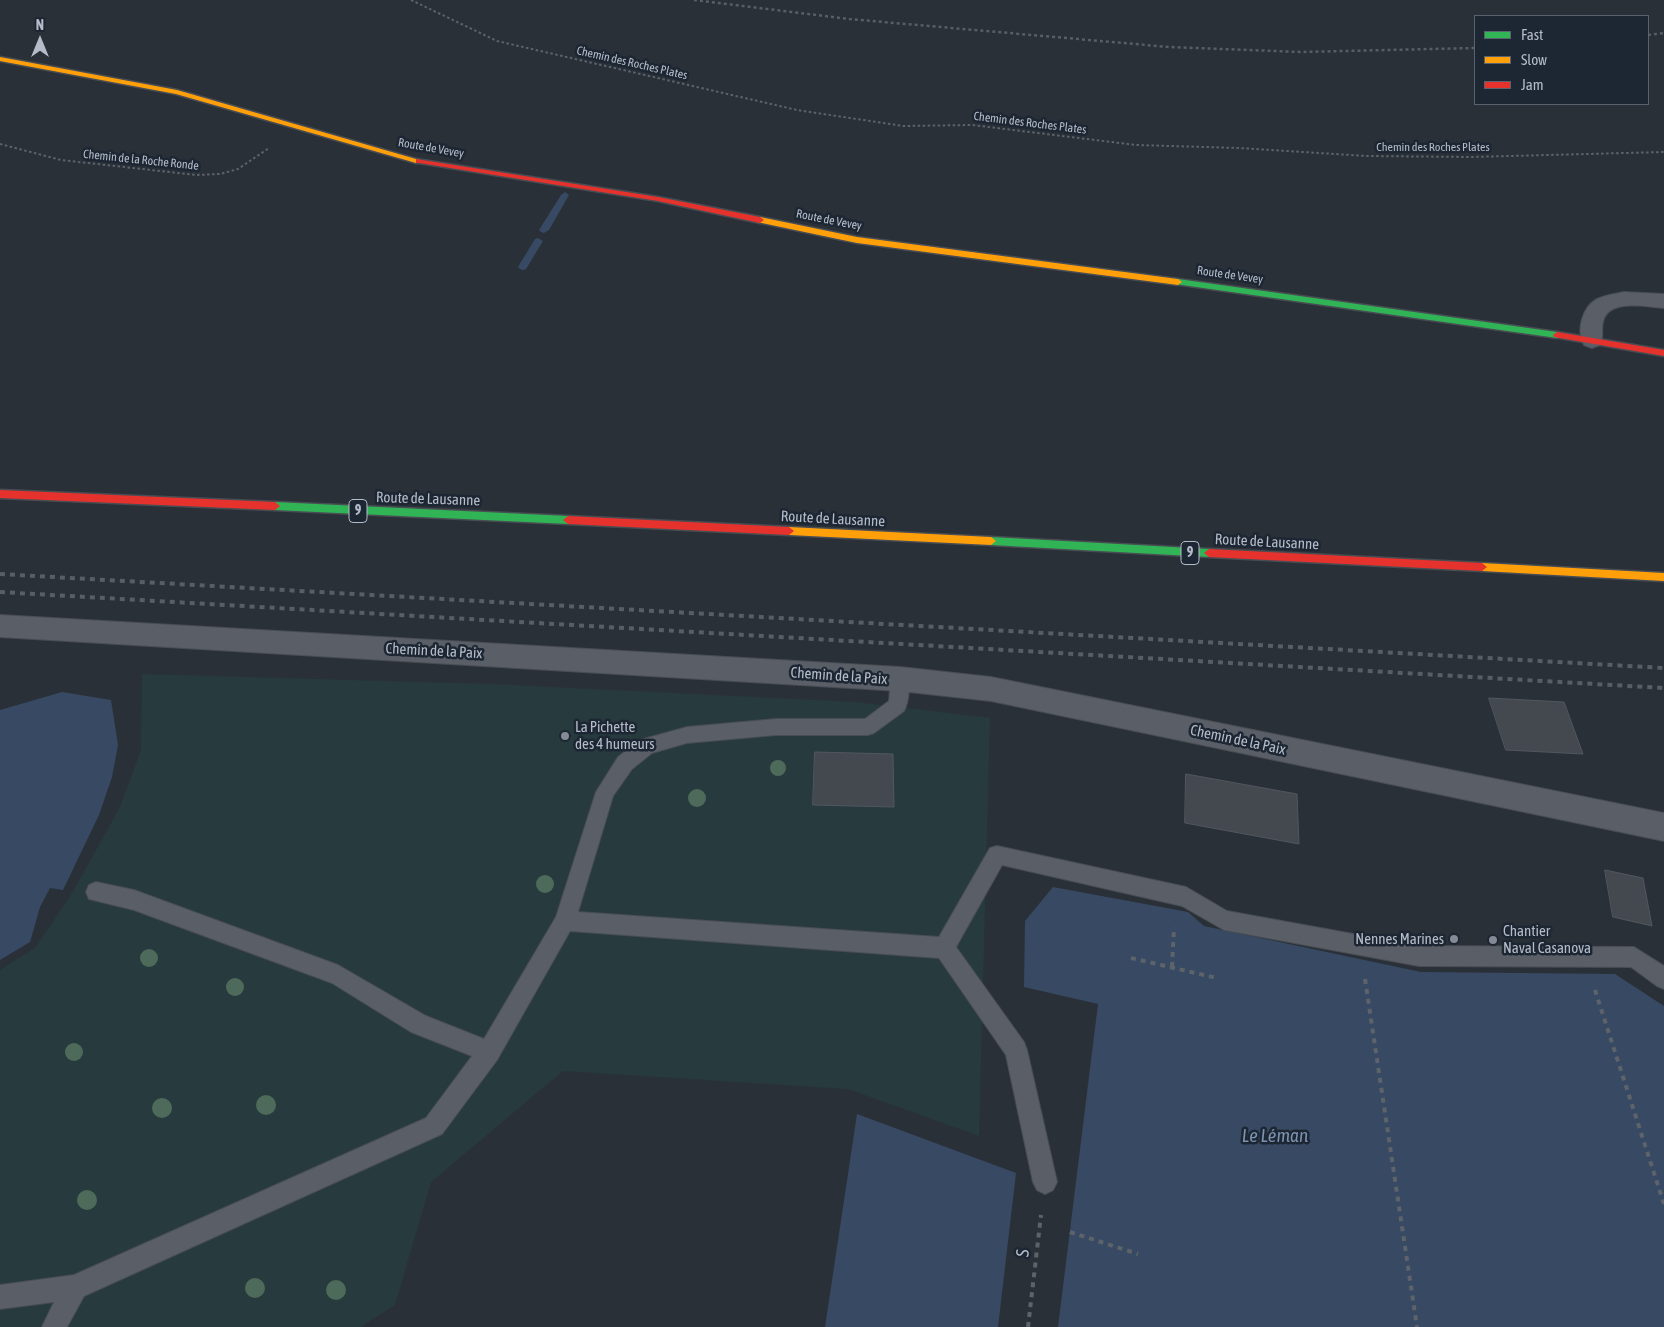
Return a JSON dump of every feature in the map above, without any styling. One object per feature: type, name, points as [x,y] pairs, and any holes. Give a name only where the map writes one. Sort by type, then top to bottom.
[{"type":"main road","name":"Route de Vevey","points":[[0,59],[177,92],[416,161],[649,198],[857,240],[1239,290],[1592,340],[1664,353]]},
{"type":"main road","name":"Route de Lausanne","points":[[0,494],[643,523],[1664,577]]},
{"type":"street","points":[[1592,340],[1592,317],[1596,308],[1619,300],[1664,301]]},
{"type":"street","name":"Chemin de la Paix","points":[[0,626],[900,679],[991,689],[1664,828]]},
{"type":"lane","points":[[0,1297],[75,1287],[434,1126],[489,1052],[565,922],[605,792],[625,763],[647,746],[686,735],[776,727],[868,727],[898,706],[900,679]]},
{"type":"lane","points":[[944,948],[997,855],[1186,897],[1224,920],[1419,956],[1634,957],[1664,979]]},
{"type":"lane","points":[[96,892],[134,900],[338,975],[418,1024],[489,1052]]},
{"type":"lane","points":[[565,922],[944,948]]},
{"type":"lane","points":[[944,948],[1016,1050],[1045,1182]]},
{"type":"lane","points":[[54,1327],[75,1287]]},
{"type":"path","name":"Chemin des Roches Plates","points":[[411,0],[497,40],[522,47],[797,110],[903,126],[972,125],[1136,145],[1239,148],[1367,156],[1664,152]]},
{"type":"path","name":"Chemin de la Roche Ronde","points":[[0,144],[61,160],[176,174],[205,175],[238,169],[298,127]]},
{"type":"path","points":[[1172,967],[1174,919]]},
{"type":"path","points":[[1132,958],[1217,978]]},
{"type":"path","points":[[1364,974],[1417,1327]]},
{"type":"path","points":[[1593,985],[1664,1204]]},
{"type":"path","name":"S","points":[[1028,1327],[1045,1182]]},
{"type":"path","points":[[1070,1232],[1138,1254]]},
{"type":"green space","points":[[142,674],[492,684],[856,702],[990,718],[979,1136],[848,1089],[563,1071],[431,1182],[395,1305],[361,1327],[0,1327],[0,970],[36,947],[72,893],[120,807],[141,750]]},
{"type":"water","points":[[62,692],[111,700],[118,745],[112,777],[99,815],[63,890],[50,888],[40,907],[30,942],[0,960],[0,710]]},
{"type":"water","name":"Le Léman","points":[[1053,887],[1188,912],[1204,926],[1421,972],[1615,974],[1664,1006],[1664,1327],[1058,1327],[1098,1004],[1024,987],[1025,921]]},
{"type":"water","points":[[857,1114],[1016,1173],[998,1327],[825,1327]]},
{"type":"building","points":[[1489,698],[1564,702],[1583,754],[1506,750]]},
{"type":"building","points":[[815,752],[893,754],[894,807],[813,805]]},
{"type":"building","points":[[1186,774],[1297,794],[1299,844],[1185,823]]},
{"type":"building","points":[[1605,870],[1643,878],[1652,926],[1613,917]]},
{"type":"waterway","points":[[544,230],[565,195]]},
{"type":"waterway","points":[[523,267],[538,241]]},
{"type":"railway","points":[[694,0],[849,19],[1169,47],[1301,52],[1474,48]]},
{"type":"railway","points":[[1649,35],[1664,33]]},
{"type":"railway","points":[[0,574],[1664,668]]},
{"type":"railway","points":[[0,592],[1664,688]]},
{"type":"traffic: fast","points":[[1178,282],[1557,335]]},
{"type":"traffic: fast","points":[[275,506],[568,520]]},
{"type":"traffic: fast","points":[[991,541],[1209,553]]},
{"type":"traffic: slow","points":[[0,59],[177,92],[419,161]]},
{"type":"traffic: slow","points":[[760,220],[857,240],[1178,282]]},
{"type":"traffic: slow","points":[[789,531],[991,541]]},
{"type":"traffic: slow","points":[[1482,567],[1664,577]]},
{"type":"traffic: jam","points":[[419,161],[658,199],[760,220]]},
{"type":"traffic: jam","points":[[1557,335],[1664,353]]},
{"type":"traffic: jam","points":[[0,494],[275,506]]},
{"type":"traffic: jam","points":[[568,520],[789,531]]},
{"type":"traffic: jam","points":[[1209,553],[1482,567]]},
{"type":"place","name":"La Pichette des 4 humeurs","points":[[565,736]]},
{"type":"place","name":"Nennes Marines","points":[[1454,939]]},
{"type":"place","name":"Chantier Naval Casanova","points":[[1493,940]]}]
